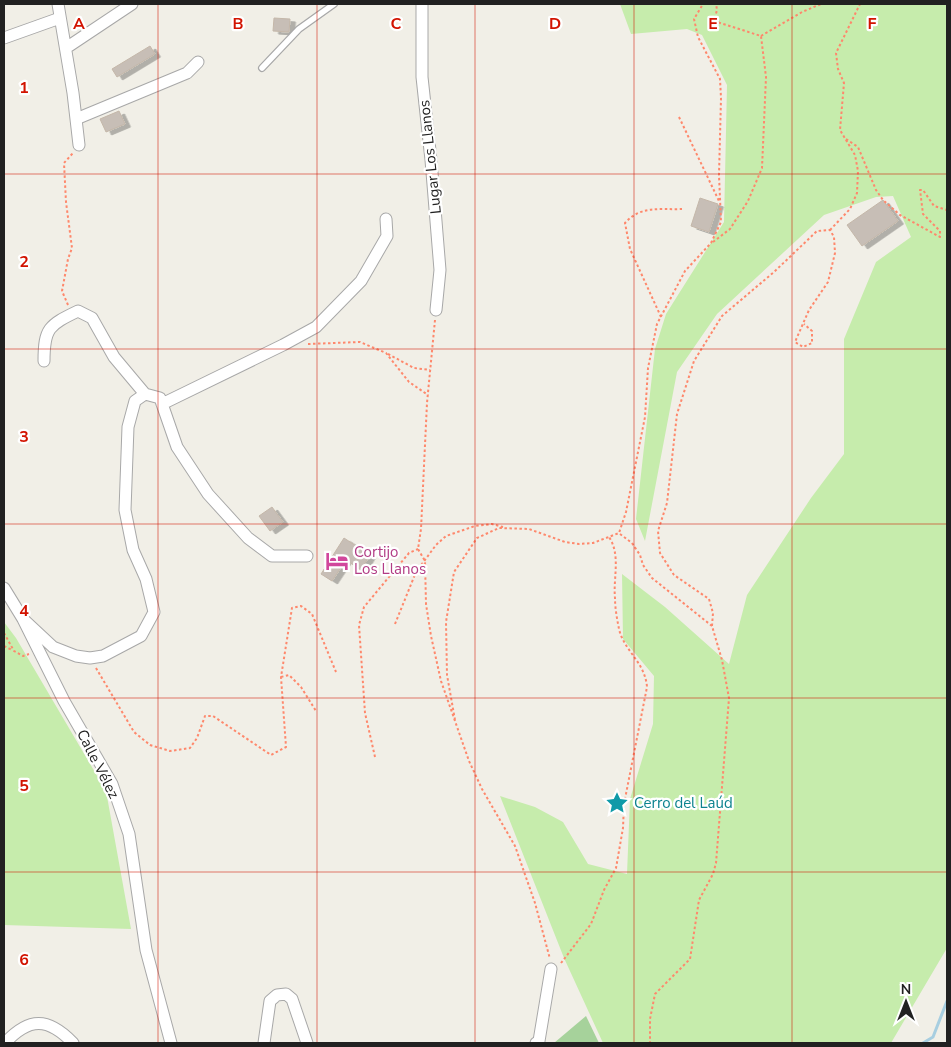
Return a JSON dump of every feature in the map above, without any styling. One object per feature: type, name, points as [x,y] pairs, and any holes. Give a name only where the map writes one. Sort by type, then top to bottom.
[{"type":"street","points":[[58,4],[79,145]]},
{"type":"street","points":[[66,48],[132,4]]},
{"type":"street","name":"Lugar Los Llanos","points":[[422,4],[422,77],[440,270],[436,310]]},
{"type":"street","points":[[4,38],[60,18]]},
{"type":"street","points":[[76,119],[187,74],[198,62]]},
{"type":"street","points":[[162,404],[316,327],[361,281],[387,236],[386,219]]},
{"type":"street","points":[[44,361],[44,340],[55,322],[78,311],[92,318],[114,357],[145,394],[160,398],[177,447],[208,494],[248,538],[272,556],[307,556]]},
{"type":"street","points":[[23,619],[53,647],[76,656],[90,658],[102,656],[141,636],[154,612],[146,579],[133,550],[125,510],[128,427],[135,401],[145,394]]},
{"type":"street","name":"Calle Vélez","points":[[4,588],[23,619],[64,701],[112,784],[129,834],[146,950],[171,1043]]},
{"type":"street","points":[[536,1043],[551,969]]},
{"type":"street","points":[[264,1043],[270,1001],[277,995],[286,994],[292,999],[307,1043]]},
{"type":"street","points":[[5,1043],[14,1034],[30,1024],[46,1024],[63,1032],[73,1043]]},
{"type":"lane","points":[[262,68],[299,29],[334,4]]},
{"type":"path","points":[[703,4],[694,19],[698,37],[720,79],[721,98],[719,175],[721,222],[711,243]]},
{"type":"path","points":[[716,4],[718,10],[714,21],[761,36],[802,12],[821,4]]},
{"type":"path","points":[[650,1043],[650,1019],[655,994],[690,959],[699,900],[713,874],[716,863],[730,698],[712,626],[713,614],[709,599],[674,575],[660,553],[658,531],[667,503],[677,414],[694,361],[722,316],[774,272],[817,231],[830,230],[850,209],[857,193],[858,170],[855,155],[840,130],[844,83],[838,69],[836,53],[860,4]]},
{"type":"path","points":[[456,728],[447,675],[446,622],[454,572],[477,538],[499,528],[530,529],[565,542],[578,544],[593,543],[619,533],[626,512],[645,416],[648,368],[657,324],[685,271],[711,243],[730,229],[748,202],[762,168],[766,76],[761,36]]},
{"type":"path","points":[[679,117],[720,203]]},
{"type":"path","points":[[844,138],[858,147],[876,190],[883,200],[900,215],[940,236],[940,231],[923,214],[920,190],[923,190],[934,206],[947,210]]},
{"type":"path","points":[[78,311],[69,309],[62,291],[72,248],[66,202],[64,163],[79,145]]},
{"type":"path","points":[[661,317],[630,249],[626,223],[633,215],[642,211],[682,209]]},
{"type":"path","points":[[804,324],[812,332],[812,343],[803,347],[795,342],[809,310],[828,282],[835,253],[834,237],[830,230]]},
{"type":"path","points":[[436,310],[428,395],[421,529],[418,549],[425,561],[426,604],[431,636],[441,681],[468,761],[482,790],[515,846],[535,903],[548,949],[551,969],[558,968],[591,924],[604,890],[616,868],[623,828],[624,804],[647,687],[646,678],[640,664],[622,640],[619,629],[615,598],[615,545],[610,537]]},
{"type":"path","points":[[302,344],[360,342],[414,368],[430,370]]},
{"type":"path","points":[[386,353],[409,382],[428,395]]},
{"type":"path","points":[[395,624],[416,572],[436,545],[446,536],[475,526],[492,524],[507,528]]},
{"type":"path","points":[[619,533],[632,543],[640,555],[643,566],[652,578],[712,626]]},
{"type":"path","points":[[374,757],[365,713],[358,625],[364,607],[409,553],[418,549]]},
{"type":"path","points":[[90,658],[134,732],[150,745],[170,751],[190,748],[197,738],[205,716],[212,716],[271,755],[286,747],[281,677],[292,608],[301,606],[312,614],[336,672]]},
{"type":"path","points":[[4,633],[14,651]]},
{"type":"path","points":[[4,646],[23,656],[38,650]]},
{"type":"path","points":[[281,677],[289,675],[301,687],[316,711]]},
{"type":"green space","points":[[620,4],[947,4],[947,948],[891,1043],[603,1043],[564,958],[500,796],[535,807],[563,822],[588,864],[627,874],[630,799],[653,724],[654,676],[623,639],[622,574],[665,607],[729,664],[747,595],[811,498],[844,454],[844,339],[876,262],[911,237],[893,196],[876,197],[824,215],[717,314],[677,372],[645,541],[636,519],[655,349],[666,314],[724,222],[727,85],[702,35],[687,29],[631,34]]},
{"type":"green space","points":[[4,622],[16,638],[106,791],[131,929],[4,925]]},
{"type":"green space","points":[[586,1016],[599,1043],[554,1043]]},
{"type":"building","points":[[274,18],[290,19],[289,32],[273,31]]},
{"type":"building","points":[[150,46],[155,54],[117,77],[112,69]]},
{"type":"building","points":[[119,111],[125,124],[106,132],[100,119]]},
{"type":"building","points":[[700,198],[718,204],[709,232],[691,226]]},
{"type":"building","points":[[883,200],[898,221],[862,246],[847,225]]},
{"type":"building","points":[[272,507],[283,522],[270,531],[259,516]]},
{"type":"building","points":[[344,538],[370,555],[361,570],[346,560],[332,581],[321,574]]},
{"type":"waterway","points":[[923,1043],[933,1037],[947,1001]]},
{"type":"place","name":"Cortijo Los Llanos","points":[[337,561]]},
{"type":"place","name":"Cerro del Laúd","points":[[617,803]]}]
